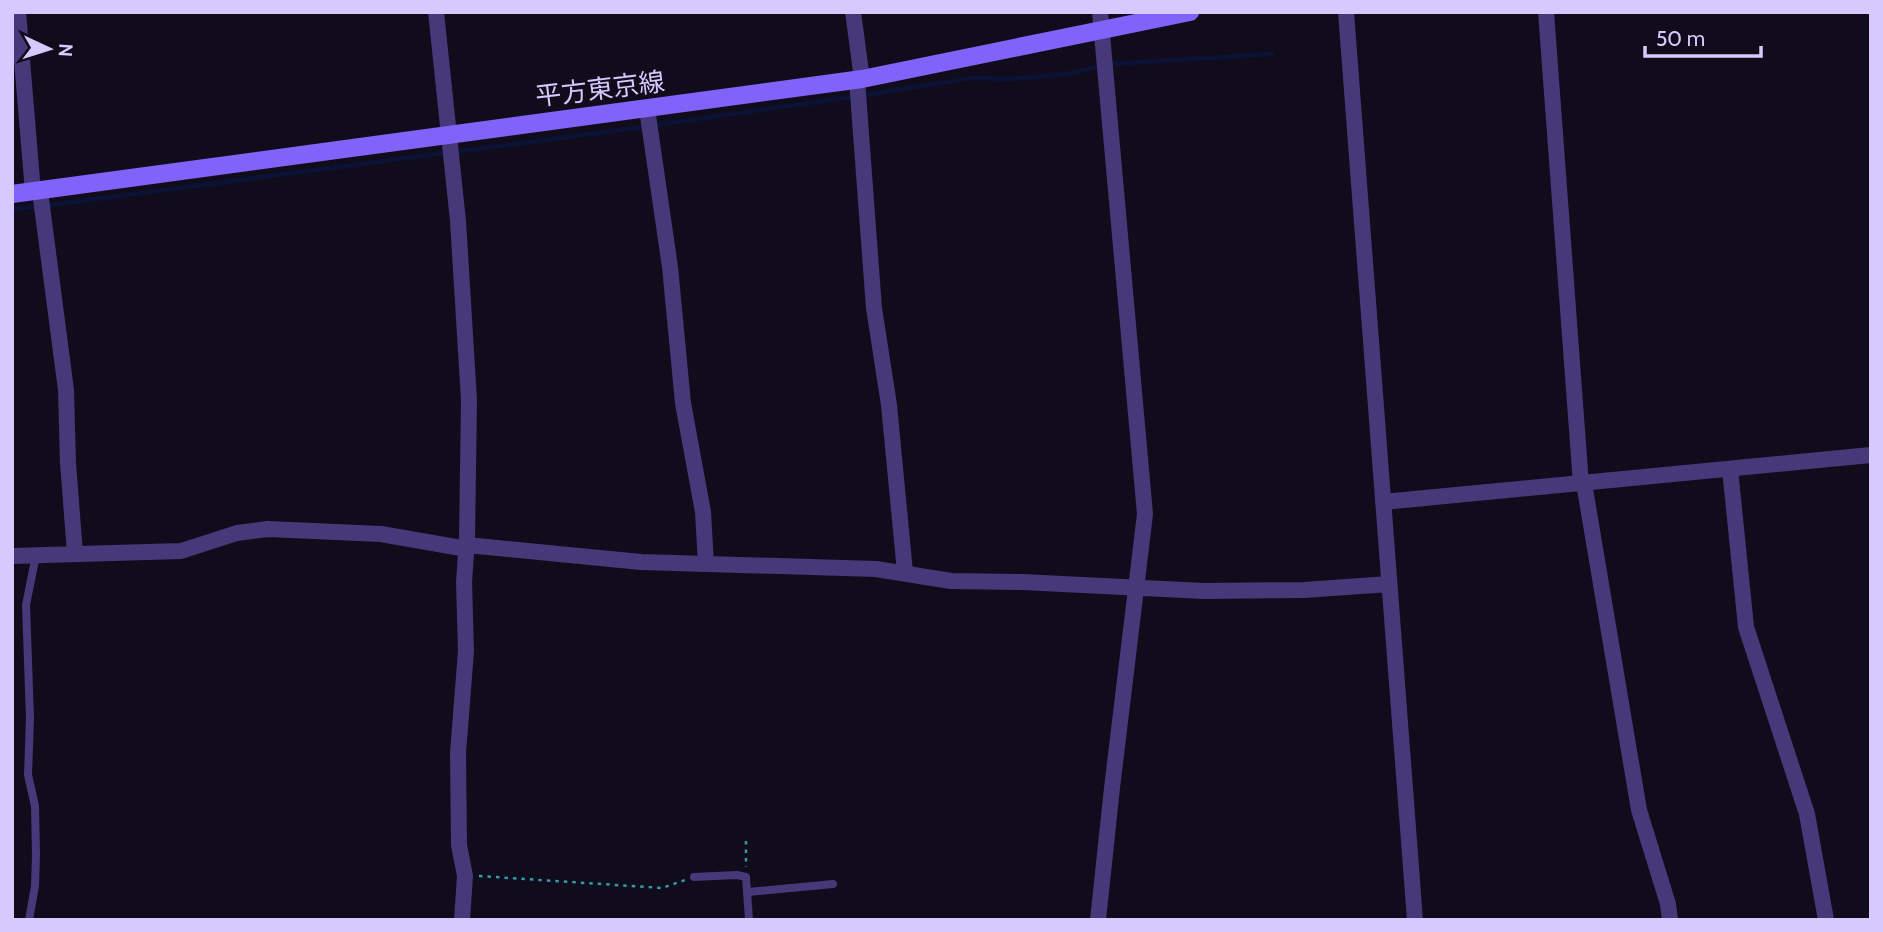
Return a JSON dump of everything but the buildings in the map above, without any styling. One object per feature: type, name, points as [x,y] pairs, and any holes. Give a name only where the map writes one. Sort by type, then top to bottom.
[{"type":"main road","name":"平方東京線","points":[[12,194],[860,80],[1190,12]]},
{"type":"street","points":[[18,12],[36,191],[66,390],[75,553]]},
{"type":"street","points":[[436,12],[458,221],[470,400],[464,582],[466,650],[458,764],[459,845],[466,876],[462,920]]},
{"type":"street","points":[[853,12],[860,80],[874,308],[889,405],[905,572]]},
{"type":"street","points":[[1098,920],[1145,527],[1145,496],[1100,12]]},
{"type":"street","points":[[1346,12],[1415,920]]},
{"type":"street","points":[[1546,12],[1583,484],[1639,810],[1668,904],[1670,920]]},
{"type":"street","points":[[647,109],[670,267],[683,403],[703,512],[706,564]]},
{"type":"street","points":[[1383,502],[1871,455]]},
{"type":"street","points":[[1730,469],[1746,627],[1807,814],[1826,920]]},
{"type":"street","points":[[12,556],[181,551],[237,533],[268,528],[381,534],[467,547],[629,562],[905,572],[951,582],[1022,582],[1204,592],[1304,590],[1389,584]]},
{"type":"lane","points":[[29,920],[35,886],[36,855],[35,806],[28,775],[30,718],[26,604],[36,555]]},
{"type":"lane","points":[[694,877],[746,877],[749,920]]},
{"type":"lane","points":[[748,891],[833,884]]},
{"type":"path","points":[[746,841],[746,877]]},
{"type":"path","points":[[466,876],[503,876],[662,888],[694,877]]},
{"type":"waterway","points":[[1109,64],[1272,54]]},
{"type":"waterway","points":[[866,95],[971,78],[1010,79],[1066,74],[1098,67]]},
{"type":"waterway","points":[[655,125],[851,97]]},
{"type":"waterway","points":[[455,152],[643,127]]},
{"type":"waterway","points":[[51,205],[444,153]]},
{"type":"waterway","points":[[12,209],[34,207]]}]
